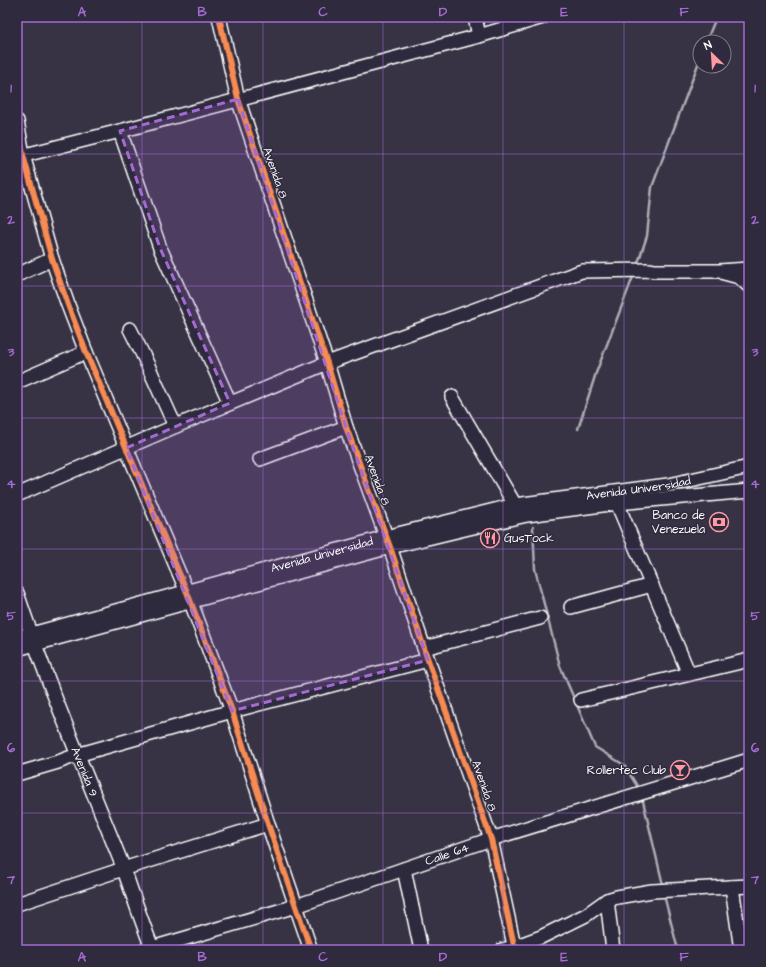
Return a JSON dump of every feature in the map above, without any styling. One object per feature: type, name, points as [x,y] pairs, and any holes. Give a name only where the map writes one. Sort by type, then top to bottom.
[{"type":"street","name":"Avenida 8","points":[[219,17],[238,99],[327,363],[346,427],[388,542],[491,839],[511,949]]},
{"type":"street","points":[[475,17],[479,36]]},
{"type":"street","points":[[20,156],[479,36],[541,17]]},
{"type":"street","points":[[17,121],[20,156],[68,305],[86,352],[189,597],[232,711],[268,824],[311,950]]},
{"type":"street","points":[[120,131],[160,248],[230,403]]},
{"type":"street","points":[[17,275],[52,259]]},
{"type":"street","points":[[17,495],[327,363],[582,271],[719,271],[749,269]]},
{"type":"street","points":[[719,271],[739,277],[749,286]]},
{"type":"street","points":[[130,328],[176,426]]},
{"type":"street","points":[[17,382],[86,352]]},
{"type":"street","points":[[452,397],[515,505]]},
{"type":"street","points":[[260,459],[346,427]]},
{"type":"street","name":"Avenida Universidad","points":[[17,649],[33,639],[388,542],[515,505],[668,485],[749,467]]},
{"type":"street","name":"Avenida Universidad","points":[[388,542],[469,528],[527,515],[617,503],[749,491]]},
{"type":"street","points":[[617,503],[689,674]]},
{"type":"street","points":[[571,607],[652,585]]},
{"type":"street","name":"Avenida 9","points":[[17,593],[77,755],[123,869],[150,949]]},
{"type":"street","points":[[17,774],[77,755],[426,654],[540,618]]},
{"type":"street","name":"Avenida Universidad","points":[[17,638],[33,639]]},
{"type":"street","points":[[581,700],[749,660]]},
{"type":"street","name":"Calle 64","points":[[150,949],[296,906],[491,839],[749,760]]},
{"type":"street","points":[[17,904],[268,824]]},
{"type":"street","points":[[404,869],[421,950]]},
{"type":"street","points":[[511,949],[541,937],[586,915],[607,900],[617,897],[652,891],[749,886]]},
{"type":"street","points":[[732,887],[741,950]]},
{"type":"street","points":[[607,900],[612,950]]},
{"type":"highlighted area","points":[[238,99],[346,427],[428,660],[232,711],[126,448],[230,403],[160,248],[120,131]]},
{"type":"waterway","points":[[709,34],[715,20]]},
{"type":"waterway","points":[[638,263],[647,236],[652,187],[694,74]]},
{"type":"waterway","points":[[578,429],[596,373],[633,277]]},
{"type":"waterway","points":[[533,527],[535,569],[560,666],[595,747],[624,765],[639,789]]},
{"type":"waterway","points":[[643,801],[663,885]]},
{"type":"waterway","points":[[665,899],[678,950]]},
{"type":"cycle path","points":[[219,17],[238,99],[327,363],[346,427],[390,547],[491,839],[515,950]]},
{"type":"cycle path","points":[[17,121],[23,155],[52,259],[68,305],[86,352],[187,592],[232,711],[268,824],[311,950]]},
{"type":"place","name":"Banco de Venezuela","points":[[719,522]]},
{"type":"place","name":"GusTock","points":[[490,538]]},
{"type":"place","name":"Rollertec Club","points":[[680,770]]}]
